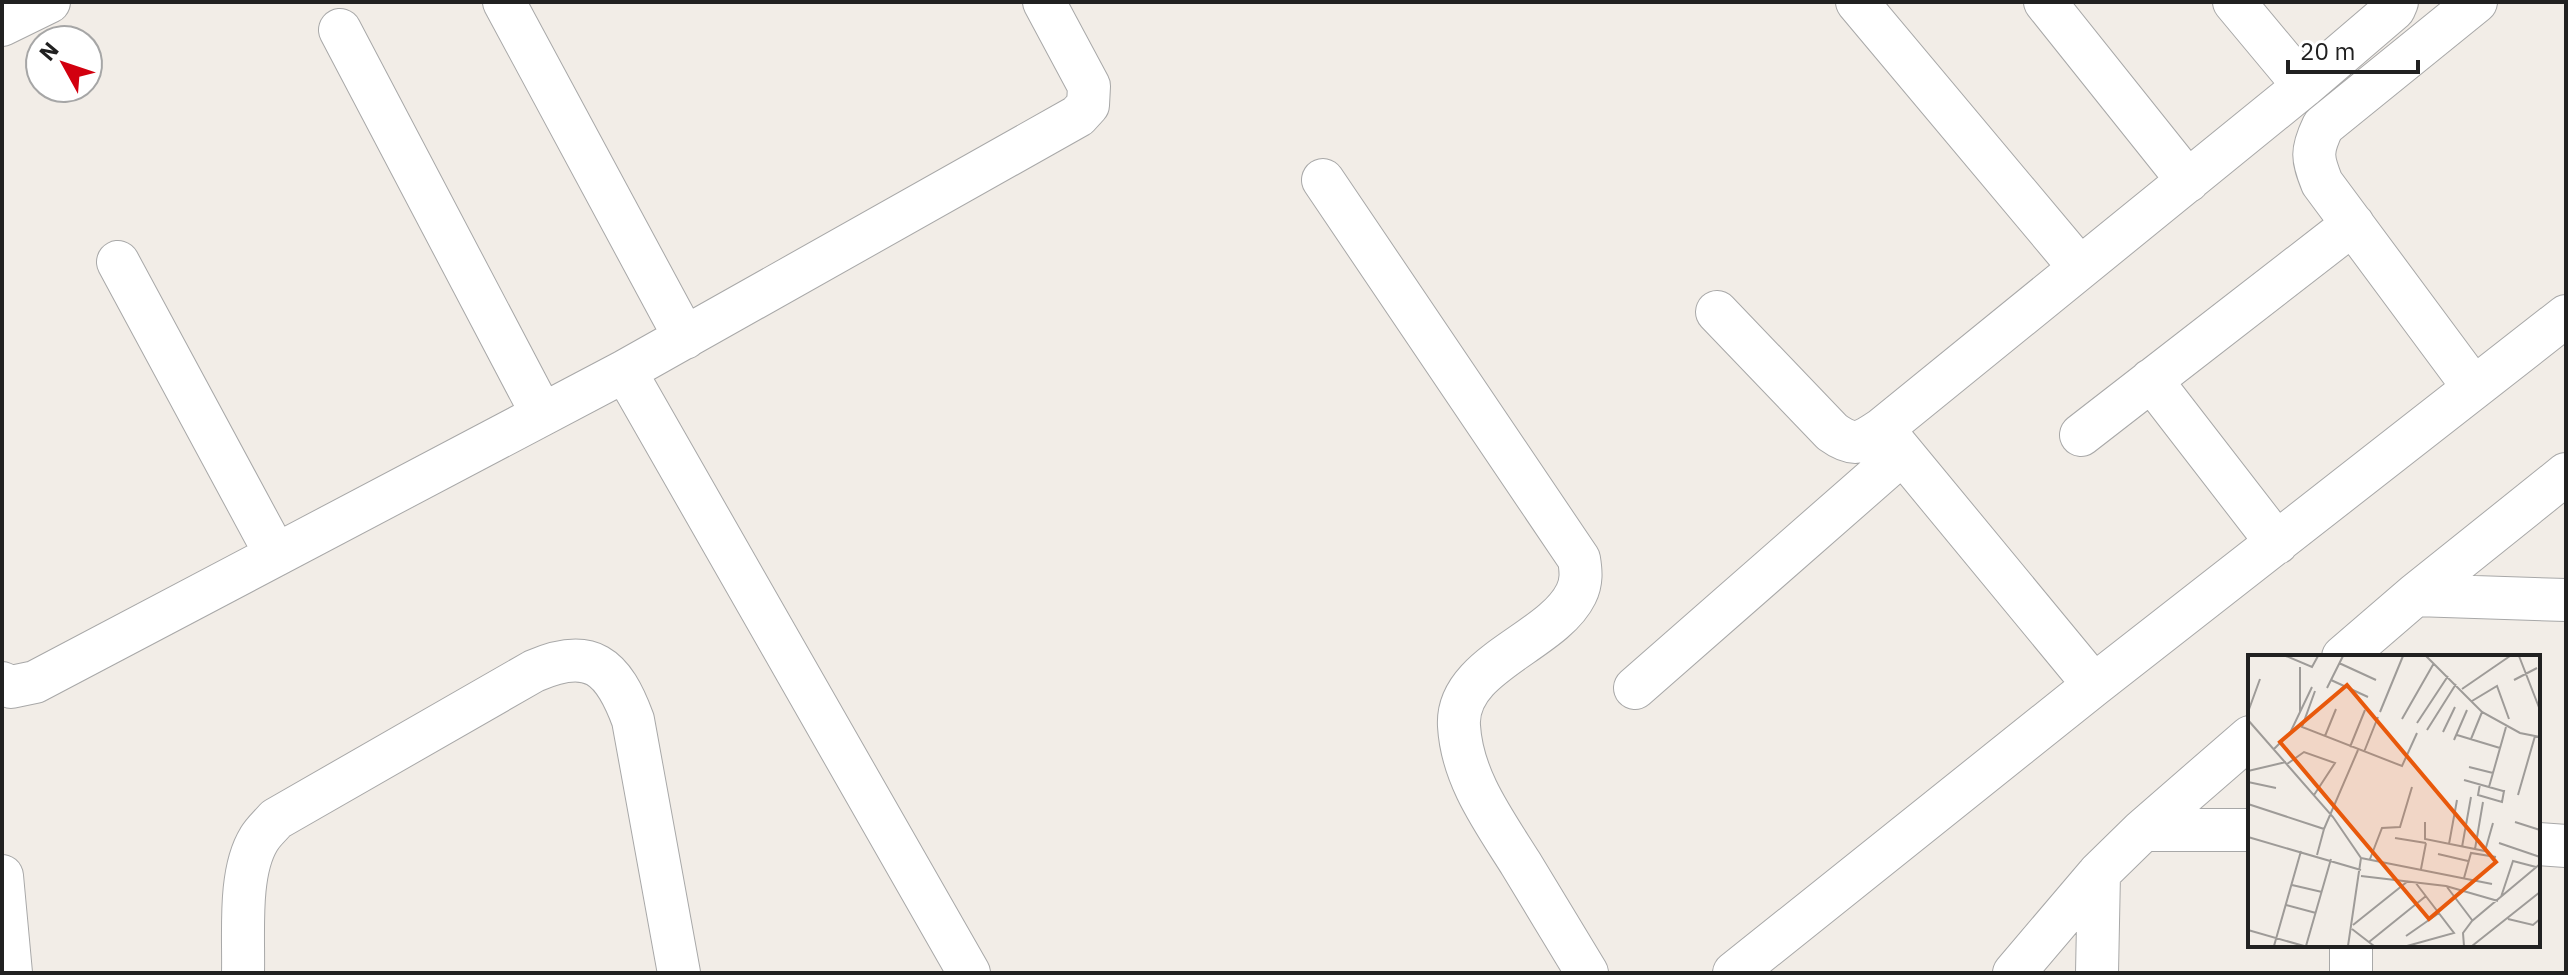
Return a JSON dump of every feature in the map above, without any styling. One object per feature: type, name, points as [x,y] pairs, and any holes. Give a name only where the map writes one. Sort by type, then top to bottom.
[{"type":"street","points":[[2,25],[49,2]]},
{"type":"street","points":[[504,2],[685,338]]},
{"type":"street","points":[[2,683],[11,687],[35,682],[625,371],[1078,116],[1088,105],[1089,86],[1044,2]]},
{"type":"street","points":[[1857,2],[2080,268]]},
{"type":"street","points":[[2045,2],[2188,181]]},
{"type":"street","points":[[2234,2],[2304,86]]},
{"type":"street","points":[[1635,688],[1892,441],[2080,268],[2304,86],[2394,9],[2397,2]]},
{"type":"street","points":[[2474,388],[2322,183],[2314,163],[2314,145],[2323,126],[2476,2]]},
{"type":"street","points":[[340,30],[542,414]]},
{"type":"street","points":[[1323,180],[1579,559],[1581,577],[1577,594],[1564,611],[1476,681],[1463,700],[1458,724],[1464,759],[1480,797],[1587,973]]},
{"type":"street","points":[[2081,435],[2353,224]]},
{"type":"street","points":[[118,262],[276,555]]},
{"type":"street","points":[[1717,312],[1832,432],[1843,440],[1855,443],[1892,441]]},
{"type":"street","points":[[1734,973],[2094,685],[2566,316]]},
{"type":"street","points":[[625,371],[969,973]]},
{"type":"street","points":[[2151,380],[2277,543]]},
{"type":"street","points":[[1892,441],[2094,685]]},
{"type":"street","points":[[2345,655],[2566,474]]},
{"type":"street","points":[[2415,595],[2566,600]]},
{"type":"street","points":[[243,973],[249,866],[258,840],[276,819],[534,671],[560,660],[578,658],[595,664],[609,676],[623,694],[633,720],[679,973]]},
{"type":"street","points":[[2014,973],[2099,873],[2143,830],[2248,739]]},
{"type":"street","points":[[2143,830],[2248,830]]},
{"type":"street","points":[[2540,844],[2566,846]]},
{"type":"street","points":[[2097,973],[2099,873]]},
{"type":"street","points":[[2,876],[11,973]]},
{"type":"street","points":[[2351,947],[2351,973]]}]
